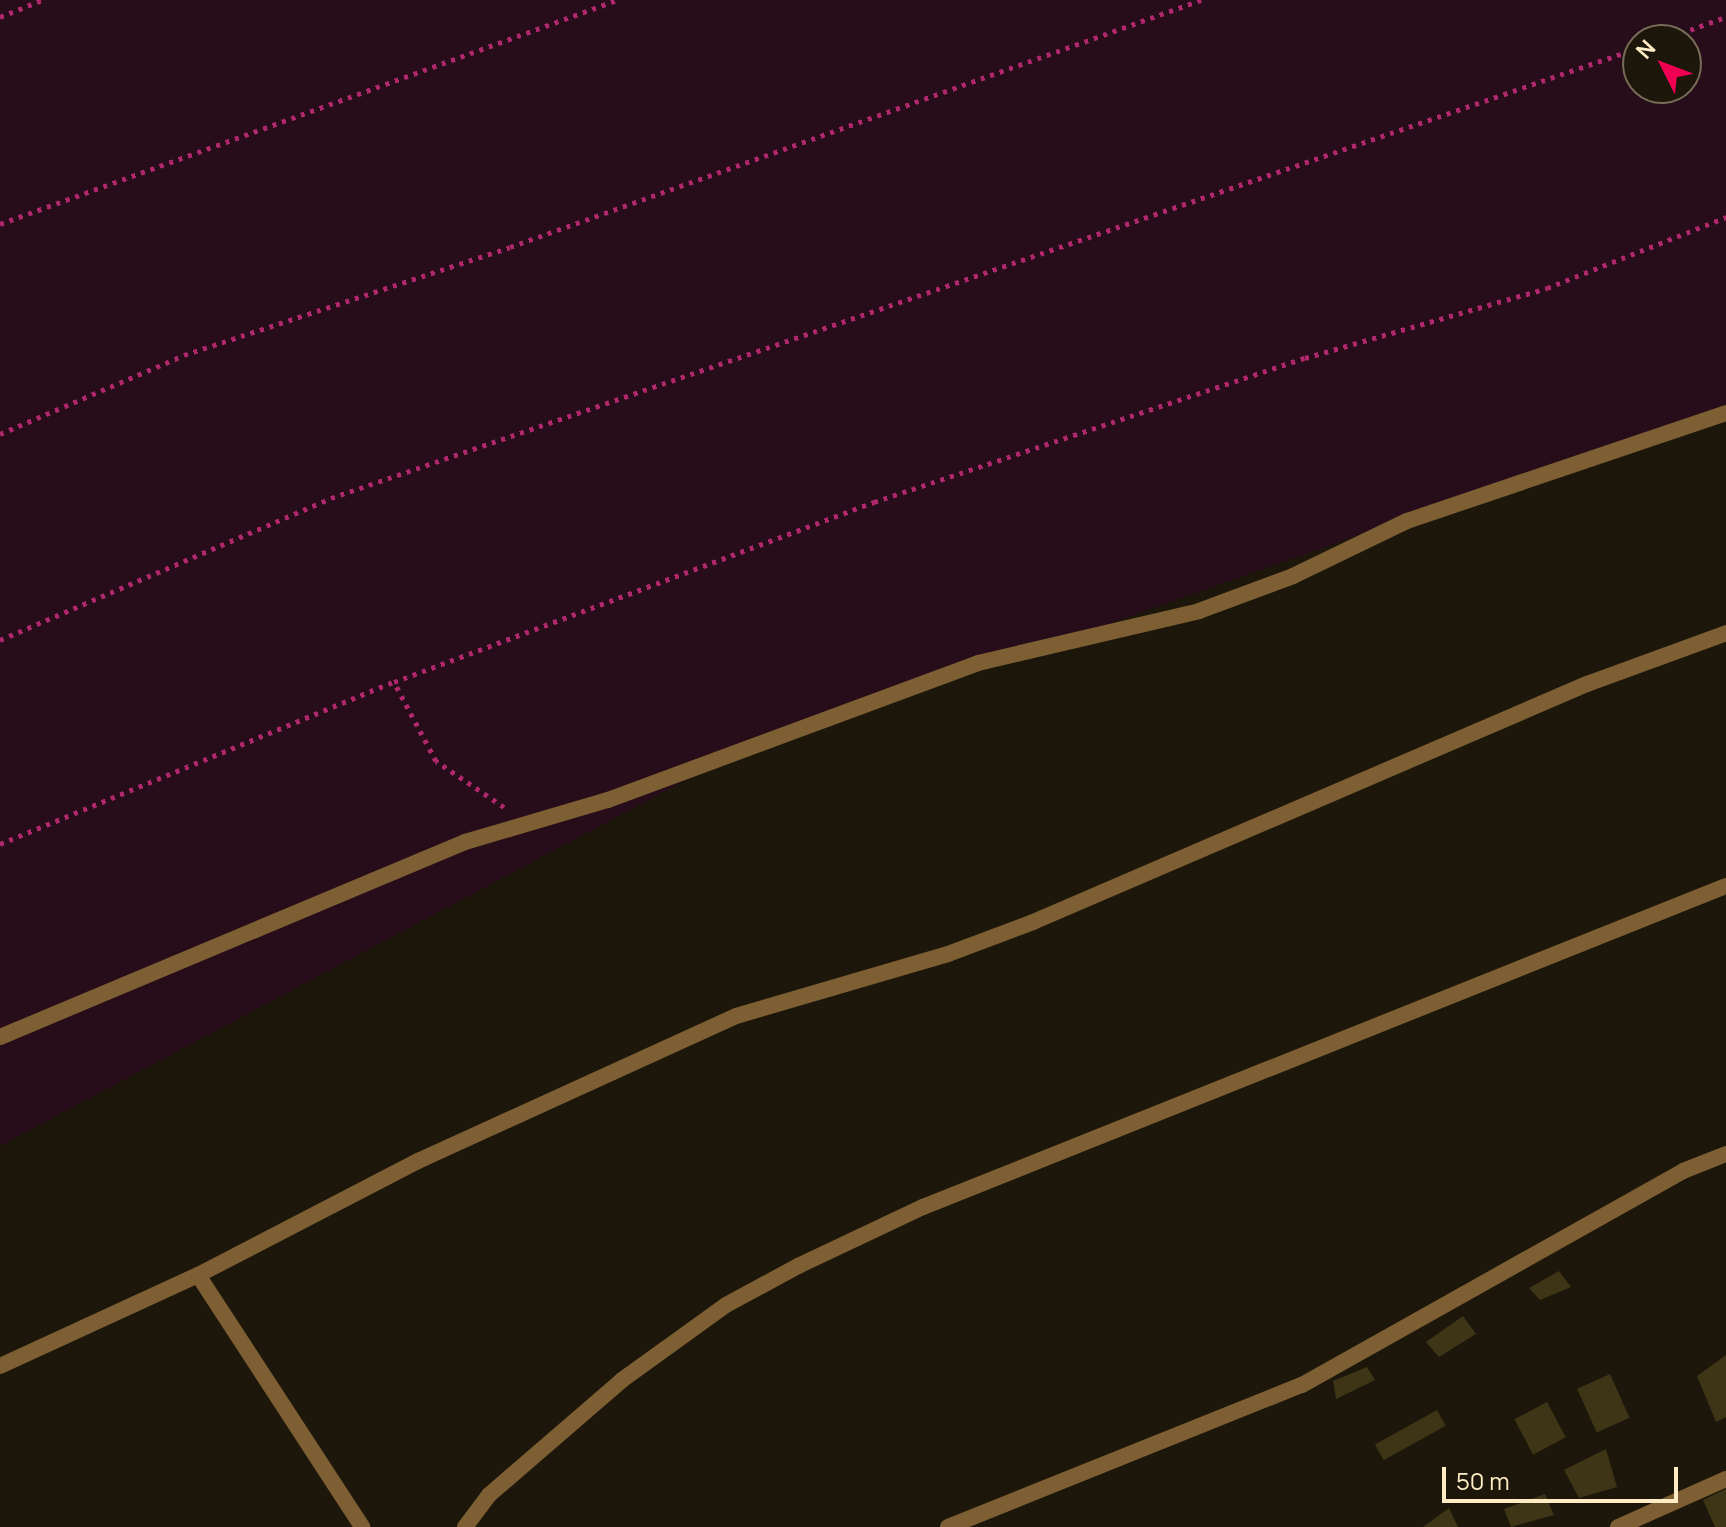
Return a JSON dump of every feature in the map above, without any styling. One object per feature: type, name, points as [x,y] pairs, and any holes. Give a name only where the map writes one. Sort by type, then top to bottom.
[{"type":"street","points":[[0,1037],[465,842],[537,821],[978,663],[1199,611],[1293,576],[1407,521],[1726,413]]},
{"type":"street","points":[[0,1366],[198,1275],[418,1161],[736,1016],[948,954],[1033,922],[1572,690],[1726,633]]},
{"type":"street","points":[[465,1527],[489,1495],[622,1380],[726,1305],[798,1266],[923,1207],[1726,886]]},
{"type":"street","points":[[948,1527],[1302,1385],[1683,1171],[1726,1154]]},
{"type":"street","points":[[198,1275],[362,1527]]},
{"type":"street","points":[[1618,1527],[1726,1479]]},
{"type":"path","points":[[0,17],[42,0]]},
{"type":"path","points":[[0,224],[617,0]]},
{"type":"path","points":[[0,434],[184,355],[510,247],[1201,0]]},
{"type":"path","points":[[1702,26],[1726,17]]},
{"type":"path","points":[[0,640],[331,498],[1622,54]]},
{"type":"path","points":[[0,844],[394,682],[874,502],[1305,358],[1547,288],[1726,217]]},
{"type":"path","points":[[394,682],[436,761],[497,804],[537,821]]},
{"type":"shaded area","points":[[0,0],[1726,0],[1726,405],[722,761],[0,1146]]},
{"type":"building","points":[[1559,1271],[1571,1287],[1540,1300],[1529,1288]]},
{"type":"building","points":[[1463,1316],[1476,1334],[1439,1357],[1426,1342]]},
{"type":"building","points":[[1726,1355],[1726,1417],[1716,1422],[1697,1376]]},
{"type":"building","points":[[1367,1367],[1375,1380],[1336,1399],[1333,1381]]},
{"type":"building","points":[[1610,1374],[1630,1418],[1597,1432],[1577,1389]]},
{"type":"building","points":[[1547,1402],[1566,1437],[1533,1455],[1514,1419]]},
{"type":"building","points":[[1437,1410],[1446,1426],[1384,1460],[1375,1444]]},
{"type":"building","points":[[1606,1449],[1617,1487],[1579,1498],[1564,1470]]},
{"type":"building","points":[[1726,1489],[1726,1527],[1715,1527],[1703,1500]]},
{"type":"building","points":[[1545,1494],[1554,1515],[1511,1527],[1504,1509]]},
{"type":"building","points":[[1449,1508],[1458,1527],[1423,1527]]}]
